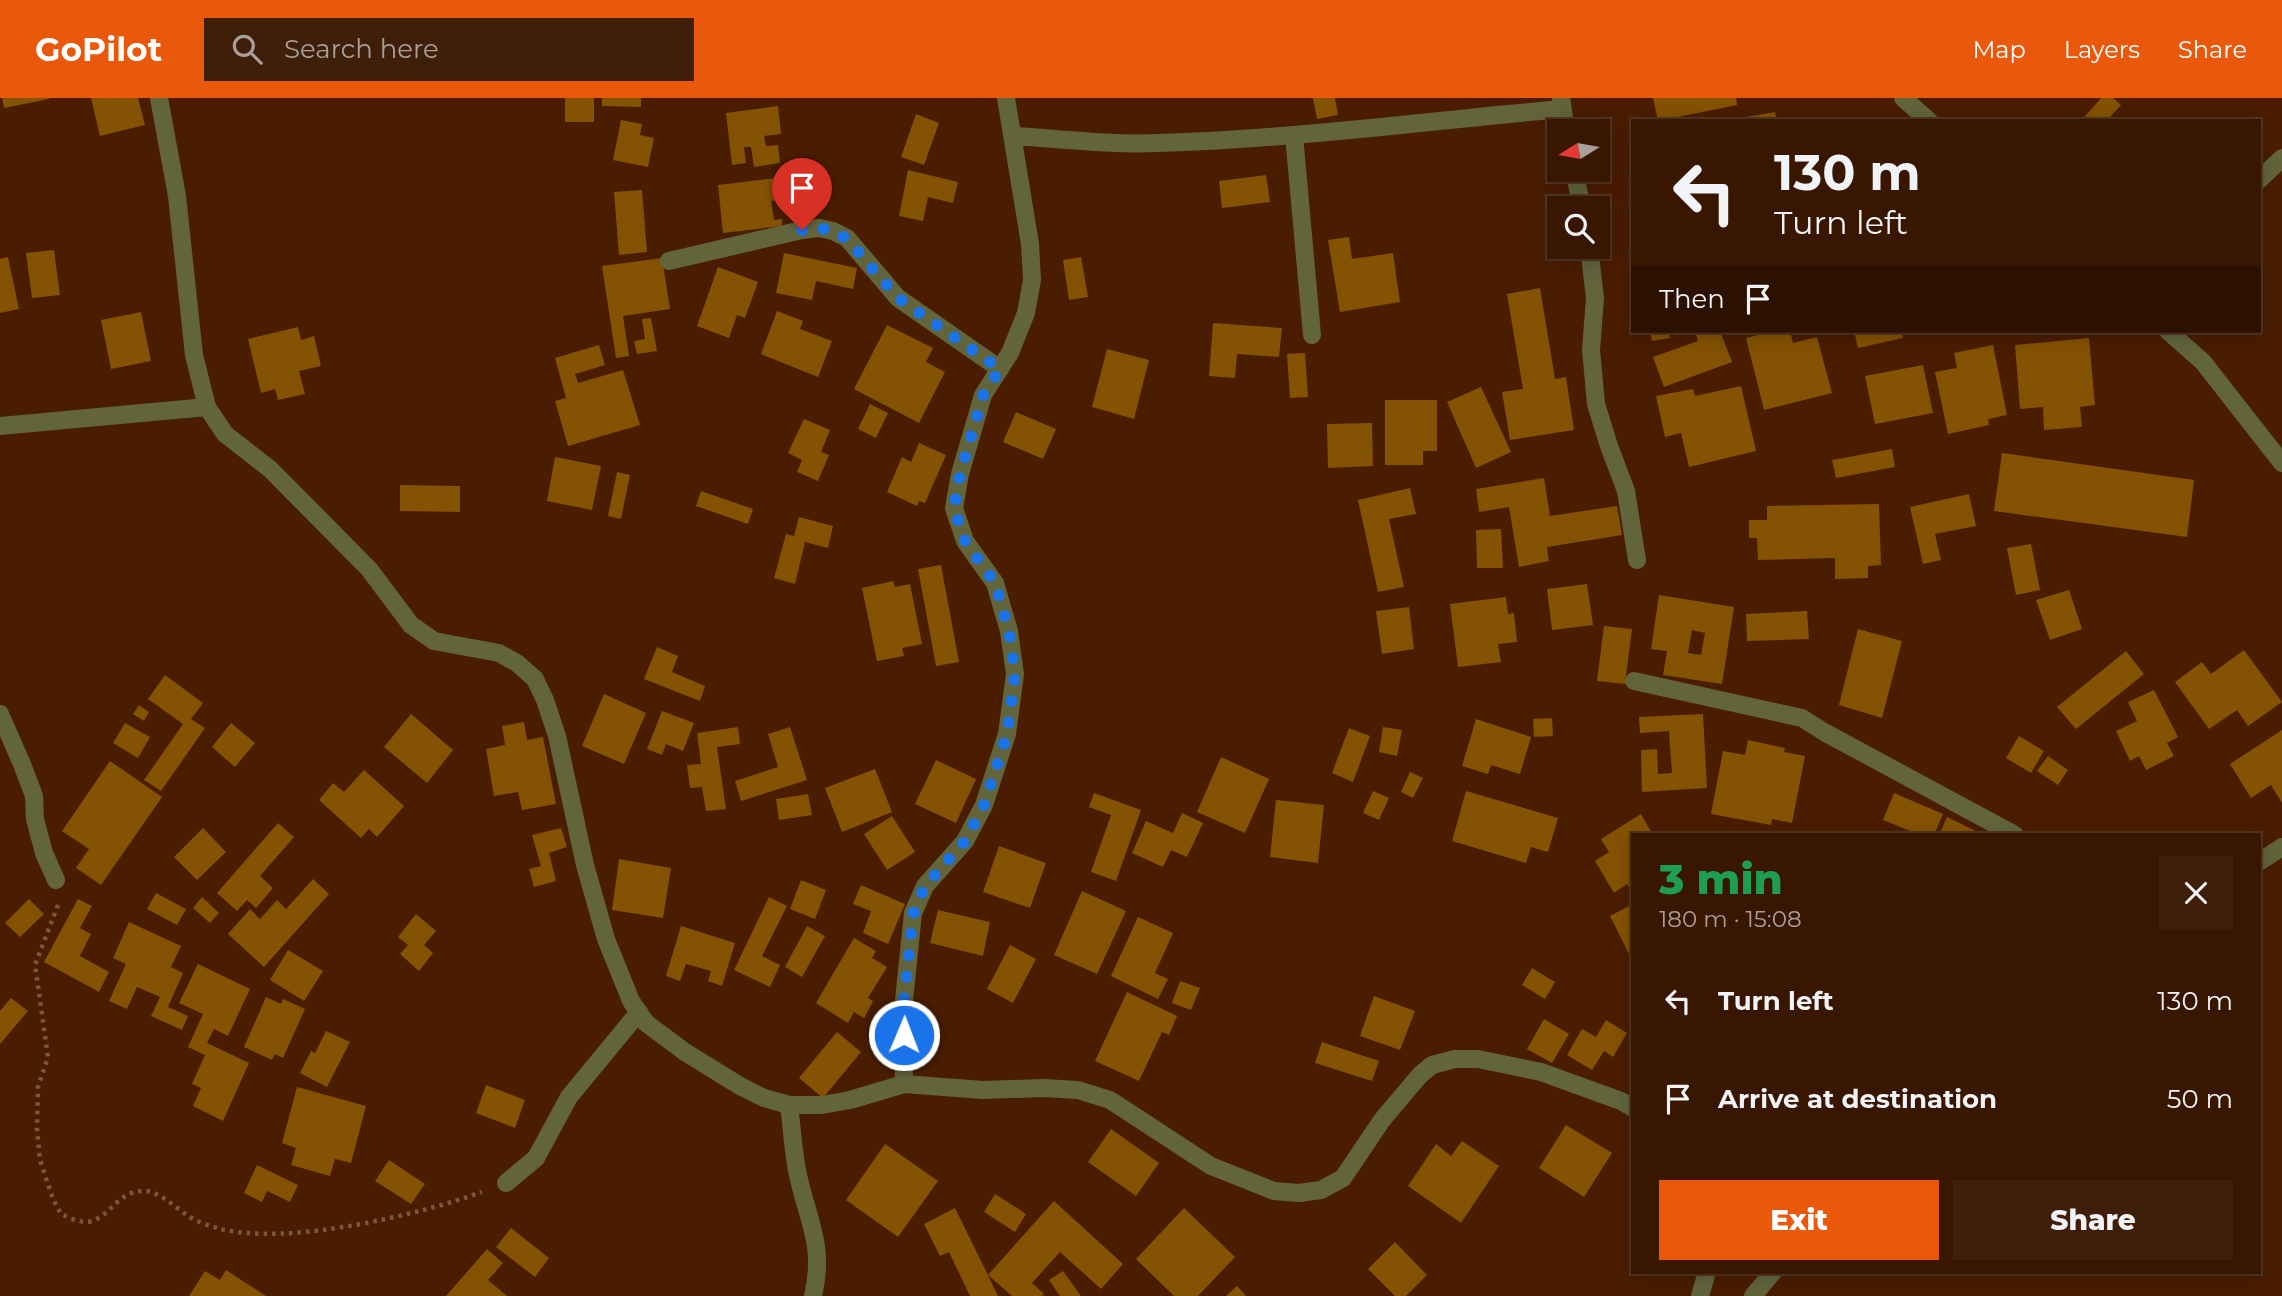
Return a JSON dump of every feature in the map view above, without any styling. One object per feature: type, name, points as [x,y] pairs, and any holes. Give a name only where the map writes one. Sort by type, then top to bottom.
[{"type":"street","points":[[159,98],[177,196],[194,355],[208,407],[225,434],[270,469],[369,569],[411,625],[434,641],[499,653],[517,663],[535,679],[557,736],[585,865],[606,939],[631,1001],[646,1023],[685,1052],[752,1092],[789,1105],[822,1105],[850,1100],[904,1084],[983,1090],[1078,1090],[1110,1100],[1211,1166],[1274,1191],[1299,1194],[1321,1190],[1343,1178],[1382,1120],[1420,1075],[1432,1065],[1455,1059],[1478,1059],[1541,1072],[1631,1107]]},
{"type":"street","points":[[904,1084],[903,1010],[913,914],[925,886],[965,841],[984,805],[1007,734],[1015,674],[1009,631],[995,583],[965,541],[954,508],[960,474],[983,395],[1010,354],[1026,313],[1032,280],[1030,244],[1006,98]]},
{"type":"street","points":[[1903,98],[1927,119]]},
{"type":"street","points":[[1014,136],[1154,143],[1294,135],[1561,103]]},
{"type":"street","points":[[1294,135],[1312,335]]},
{"type":"street","points":[[2261,178],[2282,158]]},
{"type":"street","points":[[669,261],[802,230],[819,228],[833,231],[847,239],[898,298],[1000,369]]},
{"type":"street","points":[[1590,259],[1595,298],[1591,350],[1596,404],[1626,491],[1637,560]]},
{"type":"street","points":[[2170,333],[2203,362],[2282,463]]},
{"type":"street","points":[[0,426],[208,407]]},
{"type":"street","points":[[1634,681],[1802,718],[2011,833]]},
{"type":"street","points":[[0,714],[34,796],[35,819],[44,853],[56,880]]},
{"type":"street","points":[[2261,861],[2282,847]]},
{"type":"street","points":[[506,1183],[536,1158],[569,1097],[639,1012]]},
{"type":"street","points":[[789,1105],[798,1174],[818,1245],[817,1278],[813,1296]]},
{"type":"street","points":[[1700,1296],[1706,1274]]},
{"type":"street","points":[[1753,1296],[1771,1274]]},
{"type":"path","points":[[56,880],[58,908],[35,965],[48,1057],[38,1087],[37,1129],[40,1160],[61,1214],[77,1221],[91,1221],[134,1192],[149,1191],[168,1200],[189,1217],[223,1229],[260,1233],[306,1231],[398,1216],[462,1199],[506,1183]]},
{"type":"building","points":[[2,98],[49,98],[49,99],[4,108]]},
{"type":"building","points":[[91,98],[138,98],[145,125],[100,136]]},
{"type":"building","points":[[565,98],[594,98],[594,122],[565,122]]},
{"type":"building","points":[[602,98],[641,98],[641,107],[602,106]]},
{"type":"building","points":[[1313,98],[1335,98],[1338,115],[1317,119]]},
{"type":"building","points":[[1653,98],[1736,98],[1737,105],[1658,119]]},
{"type":"building","points":[[2101,98],[2113,98],[2121,105],[2110,117],[2112,119],[2083,119]]},
{"type":"building","points":[[778,106],[781,134],[764,136],[766,146],[778,145],[780,163],[754,167],[751,147],[744,147],[746,163],[732,165],[726,113]]},
{"type":"building","points":[[1775,112],[1777,119],[1735,119]]},
{"type":"building","points":[[916,114],[939,123],[924,165],[901,157]]},
{"type":"building","points":[[621,120],[642,124],[640,135],[654,138],[648,167],[613,160]]},
{"type":"building","points":[[908,170],[958,182],[953,203],[928,197],[923,221],[899,216]]},
{"type":"building","points":[[1266,175],[1270,202],[1222,208],[1219,181]]},
{"type":"building","points":[[776,178],[778,200],[771,201],[774,220],[782,219],[782,226],[723,233],[718,185]]},
{"type":"building","points":[[642,190],[647,252],[619,255],[614,192]]},
{"type":"building","points":[[1349,237],[1352,259],[1393,253],[1400,302],[1340,312],[1328,240]]},
{"type":"building","points":[[54,250],[60,295],[32,298],[26,253]]},
{"type":"building","points":[[784,253],[857,268],[853,289],[816,281],[812,300],[776,293]]},
{"type":"building","points":[[8,257],[19,309],[0,313],[0,259]]},
{"type":"building","points":[[1081,257],[1088,297],[1069,300],[1063,260]]},
{"type":"building","points":[[662,258],[670,309],[623,316],[629,356],[616,358],[602,266]]},
{"type":"building","points":[[718,267],[758,282],[745,318],[737,315],[729,338],[697,326]]},
{"type":"building","points":[[1540,288],[1555,379],[1566,377],[1574,430],[1510,440],[1502,392],[1523,389],[1507,294]]},
{"type":"building","points":[[777,311],[803,321],[800,329],[832,341],[818,377],[761,354]]},
{"type":"building","points":[[141,312],[151,361],[111,369],[101,320]]},
{"type":"building","points":[[651,318],[657,351],[637,354],[634,341],[645,339],[642,319]]},
{"type":"building","points":[[1213,323],[1282,328],[1279,357],[1237,354],[1235,378],[1209,376]]},
{"type":"building","points":[[887,325],[933,348],[926,362],[945,372],[919,423],[854,389]]},
{"type":"building","points":[[298,327],[301,340],[314,336],[321,366],[299,371],[305,394],[278,400],[275,389],[261,393],[248,339]]},
{"type":"building","points":[[1650,333],[1669,333],[1670,338],[1652,341]]},
{"type":"building","points":[[1696,333],[1721,333],[1732,362],[1664,387],[1653,357],[1698,341]]},
{"type":"building","points":[[1766,333],[1790,333],[1793,343],[1817,337],[1832,393],[1764,410],[1746,338]]},
{"type":"building","points":[[1854,333],[1902,333],[1903,338],[1858,348]]},
{"type":"building","points":[[2089,338],[2095,405],[2080,407],[2082,427],[2044,430],[2043,407],[2020,409],[2015,345]]},
{"type":"building","points":[[599,345],[605,365],[575,374],[578,383],[623,370],[640,425],[568,446],[555,401],[566,398],[555,358]]},
{"type":"building","points":[[1993,345],[2007,415],[1988,419],[1989,425],[1948,434],[1935,372],[1957,368],[1954,353]]},
{"type":"building","points":[[1107,349],[1149,360],[1134,419],[1092,407]]},
{"type":"building","points":[[1305,353],[1308,397],[1290,398],[1287,354]]},
{"type":"building","points":[[1923,365],[1933,413],[1875,424],[1865,376]]},
{"type":"building","points":[[1741,386],[1756,451],[1689,467],[1681,433],[1665,437],[1656,396],[1693,389],[1695,396]]},
{"type":"building","points":[[1481,387],[1511,452],[1476,468],[1447,402]]},
{"type":"building","points":[[1385,400],[1437,400],[1437,451],[1423,451],[1423,465],[1385,465]]},
{"type":"building","points":[[870,404],[888,413],[876,438],[858,429]]},
{"type":"building","points":[[1016,412],[1056,429],[1043,459],[1003,442]]},
{"type":"building","points":[[804,419],[830,430],[821,452],[829,455],[818,481],[797,472],[802,460],[788,453]]},
{"type":"building","points":[[1372,423],[1373,466],[1328,468],[1327,424]]},
{"type":"building","points":[[919,443],[946,455],[925,503],[919,501],[917,506],[887,492],[902,457],[911,462]]},
{"type":"building","points":[[1892,449],[1895,467],[1836,478],[1832,460]]},
{"type":"building","points":[[2002,453],[2194,480],[2187,537],[1994,511]]},
{"type":"building","points":[[555,457],[601,466],[592,510],[547,501]]},
{"type":"building","points":[[617,472],[630,475],[621,519],[608,516]]},
{"type":"building","points":[[1544,478],[1550,516],[1617,506],[1622,535],[1547,547],[1549,561],[1519,567],[1509,507],[1479,512],[1476,489]]},
{"type":"building","points":[[400,485],[460,486],[460,512],[400,511]]},
{"type":"building","points":[[1410,488],[1416,514],[1389,519],[1404,587],[1378,592],[1358,500]]},
{"type":"building","points":[[701,491],[753,509],[748,524],[696,506]]},
{"type":"building","points":[[1969,494],[1976,526],[1935,534],[1941,560],[1923,564],[1910,507]]},
{"type":"building","points":[[1879,504],[1881,565],[1868,566],[1868,578],[1835,579],[1835,558],[1758,560],[1757,538],[1749,538],[1749,520],[1767,520],[1767,506]]},
{"type":"building","points":[[799,517],[833,526],[828,548],[805,542],[795,584],[774,578],[786,534],[794,536]]},
{"type":"building","points":[[1501,529],[1503,568],[1477,568],[1476,530]]},
{"type":"building","points":[[2031,544],[2040,590],[2016,595],[2007,548]]},
{"type":"building","points":[[941,565],[959,662],[936,666],[918,569]]},
{"type":"building","points":[[893,581],[895,587],[910,584],[922,644],[902,648],[904,656],[877,661],[862,588]]},
{"type":"building","points":[[1587,584],[1593,625],[1552,630],[1547,589]]},
{"type":"building","points":[[2069,590],[2082,629],[2050,640],[2036,600]]},
{"type":"building","points":[[1659,595],[1734,607],[1722,684],[1663,675],[1667,651],[1651,649]],"holes":[[[1692,630],[1705,633],[1701,655],[1688,653]]]},
{"type":"building","points":[[1506,597],[1508,614],[1514,613],[1517,642],[1498,644],[1501,662],[1458,667],[1450,604]]},
{"type":"building","points":[[1409,607],[1414,649],[1382,654],[1376,611]]},
{"type":"building","points":[[1807,611],[1809,639],[1747,641],[1746,614]]},
{"type":"building","points":[[1604,626],[1632,629],[1625,684],[1597,681]]},
{"type":"building","points":[[1858,629],[1902,641],[1882,718],[1839,705]]},
{"type":"building","points":[[657,647],[678,656],[672,672],[705,686],[700,701],[644,679]]},
{"type":"building","points":[[2244,650],[2282,702],[2248,726],[2237,710],[2209,729],[2175,682],[2202,662],[2211,674]]},
{"type":"building","points":[[2126,651],[2144,674],[2076,729],[2057,707]]},
{"type":"building","points":[[165,675],[203,703],[191,719],[205,728],[161,791],[144,780],[183,724],[148,699]]},
{"type":"building","points":[[2154,690],[2178,737],[2167,743],[2174,756],[2146,770],[2139,756],[2130,761],[2116,731],[2137,721],[2128,702]]},
{"type":"building","points":[[604,694],[646,713],[624,764],[582,746]]},
{"type":"building","points":[[139,705],[149,712],[144,721],[133,714]]},
{"type":"building","points":[[662,711],[694,723],[683,751],[666,744],[662,755],[647,749]]},
{"type":"building","points":[[411,714],[453,750],[427,783],[384,747]]},
{"type":"building","points":[[1703,714],[1707,788],[1642,792],[1641,750],[1657,749],[1658,774],[1672,773],[1669,731],[1640,733],[1639,717]]},
{"type":"building","points":[[1552,718],[1553,736],[1534,737],[1533,719]]},
{"type":"building","points":[[1476,719],[1531,737],[1520,774],[1491,765],[1488,774],[1462,766]]},
{"type":"building","points":[[524,722],[527,740],[543,737],[556,804],[522,810],[518,792],[494,796],[486,749],[505,745],[502,726]]},
{"type":"building","points":[[125,723],[150,737],[138,758],[113,743]]},
{"type":"building","points":[[231,723],[255,743],[235,767],[212,747]]},
{"type":"building","points":[[738,727],[740,744],[717,747],[726,809],[706,811],[702,787],[690,788],[687,765],[701,764],[697,733]]},
{"type":"building","points":[[790,727],[807,780],[741,801],[735,781],[778,767],[768,734]]},
{"type":"building","points":[[1383,727],[1402,730],[1397,756],[1379,752]]},
{"type":"building","points":[[1349,728],[1370,736],[1353,782],[1332,773]]},
{"type":"building","points":[[2282,730],[2282,803],[2271,785],[2251,798],[2230,764]]},
{"type":"building","points":[[2019,736],[2044,751],[2031,773],[2006,758]]},
{"type":"building","points":[[1748,740],[1785,748],[1784,752],[1805,756],[1792,823],[1772,819],[1771,825],[1711,814],[1723,751],[1745,755]]},
{"type":"building","points":[[2048,756],[2068,770],[2058,785],[2037,771]]},
{"type":"building","points":[[1221,757],[1269,779],[1245,833],[1197,812]]},
{"type":"building","points":[[936,760],[976,779],[956,823],[915,804]]},
{"type":"building","points":[[110,761],[162,797],[101,885],[76,868],[89,849],[62,831]]},
{"type":"building","points":[[875,769],[892,812],[842,832],[825,788]]},
{"type":"building","points":[[364,770],[404,806],[377,837],[369,829],[361,838],[319,800],[333,783],[344,792]]},
{"type":"building","points":[[1410,772],[1423,778],[1413,798],[1401,792]]},
{"type":"building","points":[[1373,791],[1389,798],[1379,820],[1363,813]]},
{"type":"building","points":[[1466,791],[1558,818],[1548,852],[1531,847],[1526,863],[1452,841]]},
{"type":"building","points":[[1094,793],[1141,810],[1116,881],[1091,872],[1111,815],[1089,807]]},
{"type":"building","points":[[1894,793],[1943,814],[1935,833],[1915,833],[1883,820]]},
{"type":"building","points":[[808,794],[812,815],[779,820],[776,799]]},
{"type":"building","points":[[1276,800],[1324,805],[1318,863],[1270,857]]},
{"type":"building","points":[[1182,813],[1203,823],[1187,857],[1171,850],[1163,867],[1132,853],[1146,821],[1173,833]]},
{"type":"building","points":[[1641,814],[1652,833],[1631,833],[1631,890],[1627,884],[1614,893],[1595,861],[1609,852],[1601,839]]},
{"type":"building","points":[[892,816],[915,852],[887,870],[864,834]]},
{"type":"building","points":[[1947,817],[1980,833],[1940,833]]},
{"type":"building","points":[[278,823],[294,837],[260,876],[273,888],[256,908],[247,900],[237,911],[217,893]]},
{"type":"building","points":[[203,828],[226,852],[197,880],[174,857]]},
{"type":"building","points":[[561,828],[567,847],[549,853],[556,881],[534,887],[529,869],[541,866],[532,835]]},
{"type":"building","points":[[999,846],[1046,863],[1030,908],[983,892]]},
{"type":"building","points":[[619,859],[671,868],[663,918],[612,910]]},
{"type":"building","points":[[313,879],[329,894],[264,967],[228,934],[250,909],[260,919],[277,900],[286,909]]},
{"type":"building","points":[[801,880],[826,890],[815,919],[790,909]]},
{"type":"building","points":[[861,885],[905,904],[888,944],[863,933],[871,911],[853,904]]},
{"type":"building","points":[[1082,891],[1126,911],[1097,974],[1054,955]]},
{"type":"building","points":[[156,893],[186,909],[177,925],[147,909]]},
{"type":"building","points":[[202,897],[219,913],[210,923],[193,908]]},
{"type":"building","points":[[769,897],[787,906],[762,956],[780,965],[770,987],[734,970]]},
{"type":"building","points":[[29,899],[44,914],[20,937],[5,923]]},
{"type":"building","points":[[78,899],[92,906],[80,928],[91,934],[80,956],[109,972],[99,992],[44,962]]},
{"type":"building","points":[[1631,905],[1631,958],[1610,916]]},
{"type":"building","points":[[938,910],[990,922],[983,956],[930,943]]},
{"type":"building","points":[[416,914],[436,931],[424,945],[433,953],[419,971],[400,954],[408,945],[398,937]]},
{"type":"building","points":[[1138,917],[1173,933],[1155,973],[1168,979],[1158,999],[1111,976]]},
{"type":"building","points":[[129,922],[181,946],[171,967],[183,973],[168,1007],[188,1016],[182,1030],[151,1016],[160,997],[137,987],[127,1009],[109,1001],[126,964],[113,958]]},
{"type":"building","points":[[681,926],[735,943],[722,986],[708,981],[711,971],[686,964],[680,981],[666,976]]},
{"type":"building","points":[[807,926],[825,936],[802,977],[785,967]]},
{"type":"building","points":[[854,938],[876,951],[872,958],[887,967],[868,998],[873,1001],[864,1018],[854,1012],[848,1023],[816,1003]]},
{"type":"building","points":[[1010,945],[1036,959],[1013,1003],[987,989]]},
{"type":"building","points":[[288,950],[323,971],[304,1001],[270,980]]},
{"type":"building","points":[[198,964],[250,989],[228,1036],[214,1029],[207,1043],[249,1063],[223,1121],[193,1106],[201,1088],[192,1084],[205,1055],[188,1047],[203,1014],[179,1003]]},
{"type":"building","points":[[1532,968],[1555,982],[1545,999],[1522,985]]},
{"type":"building","points":[[1180,981],[1200,988],[1191,1010],[1172,1003]]},
{"type":"building","points":[[1127,992],[1177,1016],[1169,1035],[1162,1032],[1139,1081],[1095,1061]]},
{"type":"building","points":[[1374,996],[1415,1011],[1400,1050],[1360,1036]]},
{"type":"building","points":[[266,997],[281,1004],[283,999],[305,1009],[283,1058],[275,1054],[272,1060],[244,1047]]},
{"type":"building","points":[[11,998],[28,1011],[0,1044],[0,1011]]},
{"type":"building","points":[[1544,1019],[1569,1034],[1552,1063],[1527,1049]]},
{"type":"building","points":[[1606,1020],[1627,1033],[1613,1057],[1604,1051],[1592,1070],[1567,1055],[1582,1029],[1596,1037]]},
{"type":"building","points":[[326,1031],[350,1042],[327,1087],[300,1073],[311,1051],[315,1053]]},
{"type":"building","points":[[837,1032],[861,1052],[823,1098],[799,1078]]},
{"type":"building","points":[[1322,1042],[1379,1061],[1372,1081],[1315,1063]]},
{"type":"building","points":[[486,1085],[525,1100],[515,1128],[476,1113]]},
{"type":"building","points":[[297,1087],[366,1106],[351,1163],[335,1159],[330,1176],[291,1165],[296,1148],[282,1143]]},
{"type":"building","points":[[1566,1125],[1612,1153],[1584,1197],[1539,1168]]},
{"type":"building","points":[[1111,1129],[1159,1163],[1136,1196],[1088,1162]]},
{"type":"building","points":[[1462,1141],[1499,1166],[1461,1223],[1408,1186],[1436,1144],[1451,1156]]},
{"type":"building","points":[[885,1144],[938,1181],[898,1237],[846,1200]]},
{"type":"building","points":[[389,1160],[425,1184],[411,1204],[375,1181]]},
{"type":"building","points":[[257,1165],[298,1185],[290,1202],[267,1191],[262,1202],[244,1193]]},
{"type":"building","points":[[995,1194],[1026,1214],[1015,1232],[984,1212]]},
{"type":"building","points":[[1054,1201],[1123,1264],[1101,1289],[1060,1252],[1032,1283],[1044,1294],[1042,1296],[1012,1296],[988,1275]]},
{"type":"building","points":[[955,1208],[998,1296],[970,1296],[949,1252],[940,1256],[924,1224]]},
{"type":"building","points":[[1184,1208],[1235,1257],[1198,1296],[1174,1296],[1136,1259]]},
{"type":"building","points":[[511,1228],[549,1258],[535,1277],[496,1247]]},
{"type":"building","points":[[1395,1242],[1427,1275],[1406,1296],[1395,1296],[1368,1269]]},
{"type":"building","points":[[487,1249],[503,1263],[488,1280],[507,1296],[446,1296]]},
{"type":"building","points":[[226,1270],[266,1296],[189,1296],[205,1271],[220,1280]]},
{"type":"building","points":[[1063,1271],[1081,1296],[1060,1296],[1049,1280]]},
{"type":"building","points":[[1237,1286],[1246,1296],[1226,1296]]},
{"type":"route","points":[[802,230],[819,228],[833,231],[847,239],[898,298],[1000,369],[983,395],[960,474],[954,508],[965,541],[995,583],[1009,631],[1015,674],[1007,734],[984,805],[965,841],[925,886],[913,914],[903,1010],[904,1035]]}]
